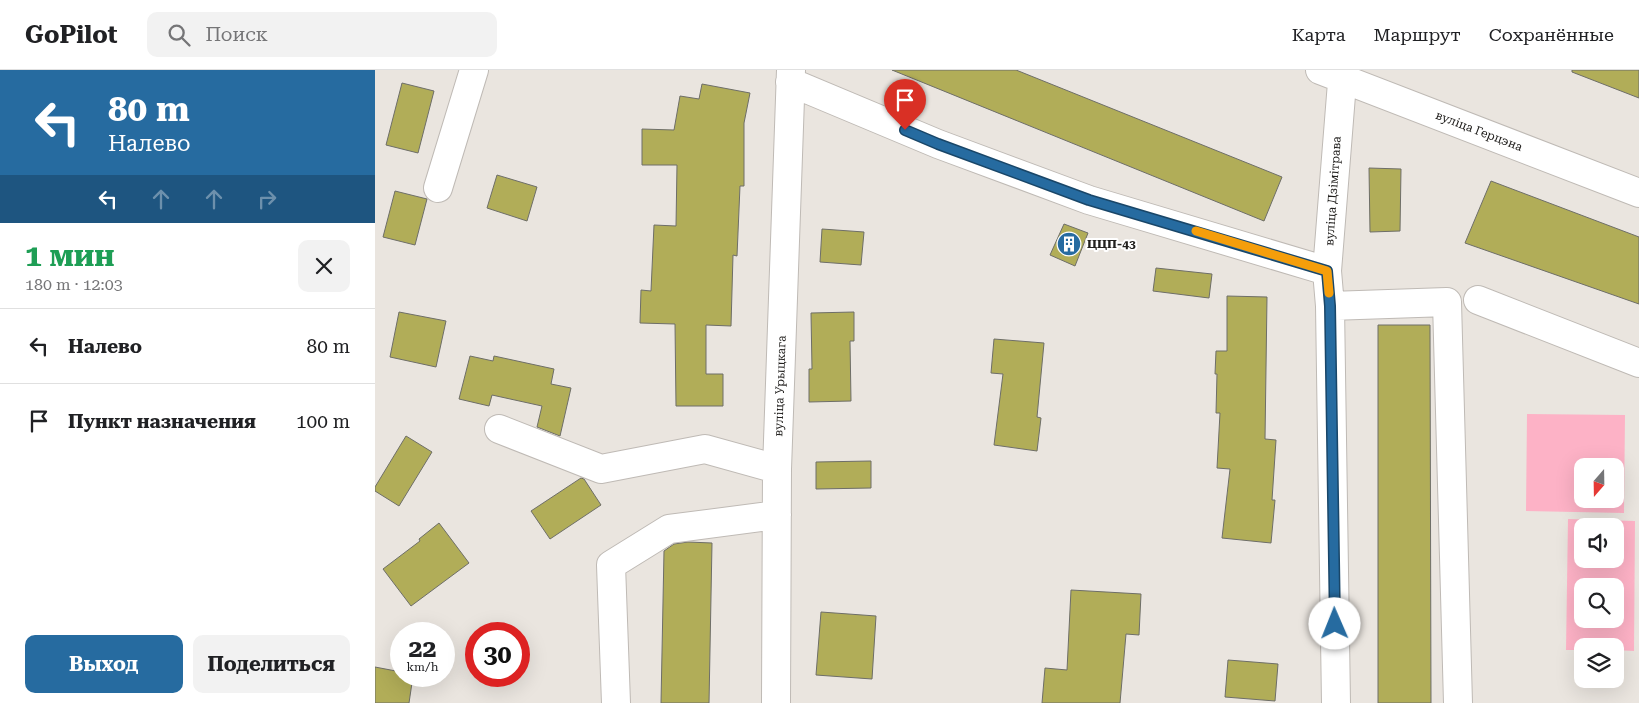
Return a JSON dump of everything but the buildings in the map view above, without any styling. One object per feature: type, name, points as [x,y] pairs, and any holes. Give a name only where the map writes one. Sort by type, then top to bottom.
[{"type":"street","points":[[438,188],[474,70]]},
{"type":"street","name":"вуліца Герцэна","points":[[1335,73],[1639,193]]},
{"type":"street","name":"вуліца Дзімітрава","points":[[1335,73],[1327,271],[1330,306],[1336,703]]},
{"type":"street","points":[[790,76],[938,144],[1089,200],[1327,271]]},
{"type":"street","name":"вуліца Урыцкага","points":[[776,703],[777,469],[790,76]]},
{"type":"street","points":[[1478,300],[1639,363]]},
{"type":"street","points":[[1330,306],[1447,302],[1458,703]]},
{"type":"street","points":[[499,428],[601,469],[705,449],[777,469]]},
{"type":"street","points":[[616,703],[611,565],[669,529],[777,514]]},
{"type":"shaded area","points":[[1527,414],[1625,415],[1624,513],[1526,511]]},
{"type":"shaded area","points":[[1568,519],[1574,519],[1574,568],[1624,568],[1624,521],[1635,521],[1634,651],[1624,650],[1624,638],[1574,638],[1574,650],[1566,650]]},
{"type":"slow traffic","points":[[1196,231],[1327,271],[1329,293]]},
{"type":"place","name":"ЦЦП-43","points":[[1069,244]]},
{"type":"route","points":[[905,130],[1089,200],[1327,271],[1330,306],[1335,624]]}]
